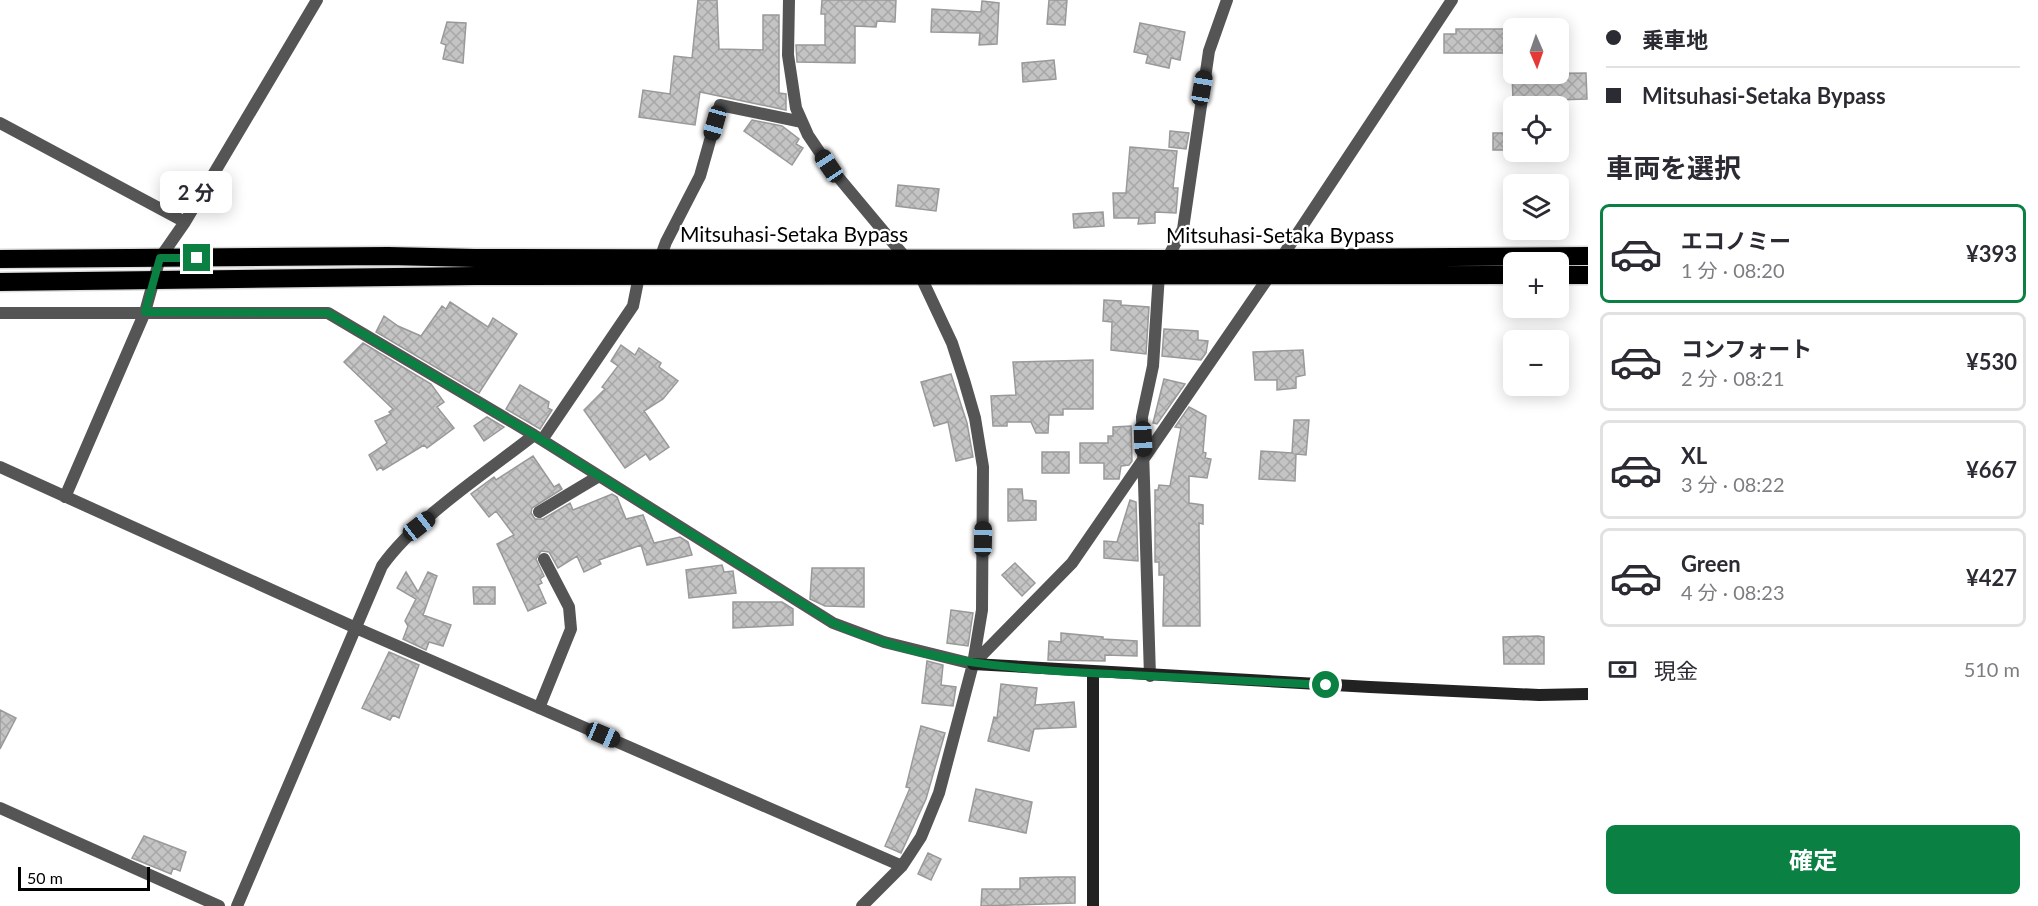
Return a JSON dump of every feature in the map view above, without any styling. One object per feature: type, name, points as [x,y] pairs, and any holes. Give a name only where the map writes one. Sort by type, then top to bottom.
[{"type":"highway","name":"Mitsuhasi-Setaka Bypass","points":[[0,259],[388,256],[661,259],[905,257],[1163,267],[1270,275],[1503,275]]},
{"type":"highway","name":"Mitsuhasi-Setaka Bypass","points":[[0,282],[920,274],[1163,267],[1280,258],[1588,256]]},
{"type":"highway","points":[[1569,275],[1588,275]]},
{"type":"street","points":[[65,497],[145,312],[160,258],[185,222],[317,0]]},
{"type":"street","points":[[789,0],[788,56],[796,108],[829,166],[920,274],[952,343],[975,418],[983,467],[982,609],[973,664],[939,794],[921,837],[902,866],[862,906]]},
{"type":"street","points":[[1150,676],[1142,417],[1153,366],[1163,267],[1183,228],[1207,60],[1227,0]]},
{"type":"street","points":[[973,664],[1072,563],[1270,275],[1452,0]]},
{"type":"street","points":[[237,906],[382,566],[397,545],[538,438],[633,306],[646,276],[661,259],[666,242],[700,176],[720,105],[802,122]]},
{"type":"street","points":[[0,123],[185,222]]},
{"type":"street","points":[[0,313],[328,313],[538,438],[833,623],[884,642],[973,664],[1093,673],[1517,694],[1588,694]]},
{"type":"street","points":[[0,467],[356,628],[902,866]]},
{"type":"street","points":[[539,512],[599,476]]},
{"type":"street","points":[[539,708],[570,629],[569,607],[544,559]]},
{"type":"street","points":[[1093,673],[1093,906]]},
{"type":"street","points":[[0,808],[219,906]]},
{"type":"building","points":[[698,0],[717,0],[719,49],[763,50],[763,15],[779,15],[779,93],[786,94],[786,110],[700,92],[695,125],[639,117],[643,90],[670,94],[674,56],[692,58]]},
{"type":"building","points":[[822,0],[896,0],[895,22],[877,21],[876,27],[855,26],[855,63],[797,62],[796,45],[825,45],[825,14],[821,14]]},
{"type":"building","points":[[1049,0],[1067,0],[1065,25],[1047,24]]},
{"type":"building","points":[[982,1],[999,3],[997,44],[979,45],[980,33],[931,32],[932,9],[981,12]]},
{"type":"building","points":[[447,22],[466,23],[463,63],[443,59],[446,45],[441,43]]},
{"type":"building","points":[[1140,23],[1185,32],[1180,60],[1171,58],[1169,68],[1146,63],[1148,55],[1134,52]]},
{"type":"building","points":[[1456,29],[1503,29],[1503,53],[1444,53],[1444,34],[1456,34]]},
{"type":"building","points":[[1054,60],[1056,79],[1023,82],[1022,63]]},
{"type":"building","points":[[1569,73],[1586,73],[1587,99],[1569,100],[1569,96],[1513,96],[1512,84],[1569,84]]},
{"type":"building","points":[[752,120],[782,126],[799,139],[796,144],[803,148],[792,165],[744,131]]},
{"type":"building","points":[[1170,131],[1189,133],[1186,149],[1169,147]]},
{"type":"building","points":[[1493,133],[1503,133],[1503,150],[1493,150]]},
{"type":"building","points":[[1130,147],[1177,151],[1173,188],[1178,188],[1176,213],[1155,212],[1155,223],[1138,224],[1139,218],[1114,218],[1113,193],[1126,193]]},
{"type":"building","points":[[898,185],[939,189],[936,211],[896,206]]},
{"type":"building","points":[[1103,212],[1104,226],[1074,228],[1073,214]]},
{"type":"building","points":[[1104,300],[1121,301],[1121,305],[1149,307],[1146,354],[1111,350],[1112,322],[1103,321]]},
{"type":"building","points":[[450,302],[488,327],[493,318],[517,334],[479,393],[376,332],[384,316],[398,326],[421,336],[442,306],[446,309]]},
{"type":"building","points":[[1164,329],[1198,331],[1198,340],[1208,341],[1206,353],[1201,360],[1162,356]]},
{"type":"building","points":[[363,343],[431,384],[444,402],[437,407],[454,428],[427,448],[424,445],[383,470],[381,467],[377,470],[369,455],[387,443],[375,421],[391,414],[389,412],[393,409],[344,362]]},
{"type":"building","points":[[621,345],[635,355],[639,348],[661,363],[659,367],[678,381],[663,399],[644,411],[669,447],[650,460],[646,454],[625,468],[584,410],[605,389],[602,387],[618,366],[611,361]]},
{"type":"building","points":[[1303,350],[1305,375],[1296,377],[1296,388],[1277,390],[1277,380],[1255,380],[1253,352]]},
{"type":"building","points":[[1093,360],[1093,409],[1063,409],[1063,415],[1049,415],[1048,433],[1036,433],[1031,422],[1007,422],[1007,426],[993,426],[991,396],[1016,395],[1013,362]]},
{"type":"building","points":[[951,374],[967,423],[973,457],[956,461],[948,422],[934,426],[921,382]]},
{"type":"building","points":[[1164,379],[1185,384],[1157,424],[1153,423]]},
{"type":"building","points":[[520,385],[549,402],[548,408],[552,410],[540,429],[506,409]]},
{"type":"building","points":[[1189,407],[1206,416],[1203,452],[1206,453],[1205,458],[1211,459],[1207,478],[1189,476],[1189,503],[1203,505],[1203,524],[1199,523],[1200,626],[1163,626],[1164,575],[1159,575],[1159,562],[1155,562],[1155,490],[1158,490],[1159,485],[1170,486],[1181,428],[1175,427]]},
{"type":"building","points":[[487,417],[504,427],[484,441],[474,426]]},
{"type":"building","points":[[1294,420],[1309,420],[1306,455],[1296,454],[1295,481],[1259,479],[1261,451],[1292,453]]},
{"type":"building","points":[[1131,426],[1132,461],[1129,465],[1121,466],[1119,479],[1104,479],[1104,463],[1080,463],[1080,443],[1108,443],[1108,436],[1113,436],[1113,427]]},
{"type":"building","points":[[1042,452],[1069,452],[1069,473],[1042,473]]},
{"type":"building","points":[[533,456],[554,487],[559,484],[562,489],[532,508],[531,513],[535,519],[543,519],[570,503],[573,510],[612,494],[617,497],[626,519],[643,515],[654,543],[680,537],[688,542],[692,555],[647,565],[641,545],[599,560],[601,564],[584,572],[577,556],[558,568],[549,552],[541,551],[536,559],[544,576],[540,579],[542,583],[538,585],[546,603],[528,611],[497,544],[514,535],[496,511],[489,517],[471,494],[494,477],[496,480]]},
{"type":"building","points":[[1008,489],[1022,489],[1023,500],[1036,501],[1036,520],[1008,521]]},
{"type":"building","points":[[1130,500],[1136,502],[1138,561],[1104,558],[1104,541],[1117,542]]},
{"type":"building","points":[[1015,563],[1035,583],[1022,596],[1002,575]]},
{"type":"building","points":[[722,565],[724,572],[733,571],[736,593],[689,598],[686,570]]},
{"type":"building","points":[[812,568],[864,568],[864,607],[825,606],[810,599]]},
{"type":"building","points":[[406,572],[418,592],[428,572],[437,576],[423,615],[451,625],[443,646],[429,642],[426,650],[403,639],[408,626],[405,621],[416,599],[397,588]]},
{"type":"building","points":[[473,587],[495,587],[495,604],[474,604]]},
{"type":"building","points":[[733,602],[782,602],[793,609],[793,625],[733,628]]},
{"type":"building","points":[[951,610],[973,613],[968,646],[947,643]]},
{"type":"building","points":[[1061,633],[1137,641],[1137,656],[1105,655],[1105,661],[1048,660],[1049,641],[1061,642]]},
{"type":"building","points":[[1503,637],[1544,637],[1544,664],[1504,664]]},
{"type":"building","points":[[389,652],[419,665],[399,718],[393,715],[390,720],[362,708]]},
{"type":"building","points":[[927,661],[943,665],[941,685],[956,687],[953,706],[922,703]]},
{"type":"building","points":[[1001,684],[1037,688],[1035,705],[1074,702],[1076,727],[1034,729],[1029,751],[988,741],[994,717],[997,718]]},
{"type":"building","points":[[0,710],[16,718],[0,749]]},
{"type":"building","points":[[921,726],[945,733],[926,799],[901,853],[885,846],[910,788],[906,787]]},
{"type":"building","points":[[976,789],[1032,802],[1026,833],[969,821]]},
{"type":"building","points":[[144,836],[186,852],[180,871],[173,868],[171,874],[132,858]]},
{"type":"building","points":[[928,853],[941,859],[931,880],[918,874]]},
{"type":"building","points":[[1075,877],[1075,903],[981,906],[982,889],[1020,889],[1020,878]]},
{"type":"route","points":[[197,258],[160,258],[145,312],[328,313],[534,435],[833,623],[853,632],[973,664],[1093,673],[1326,685]]}]
